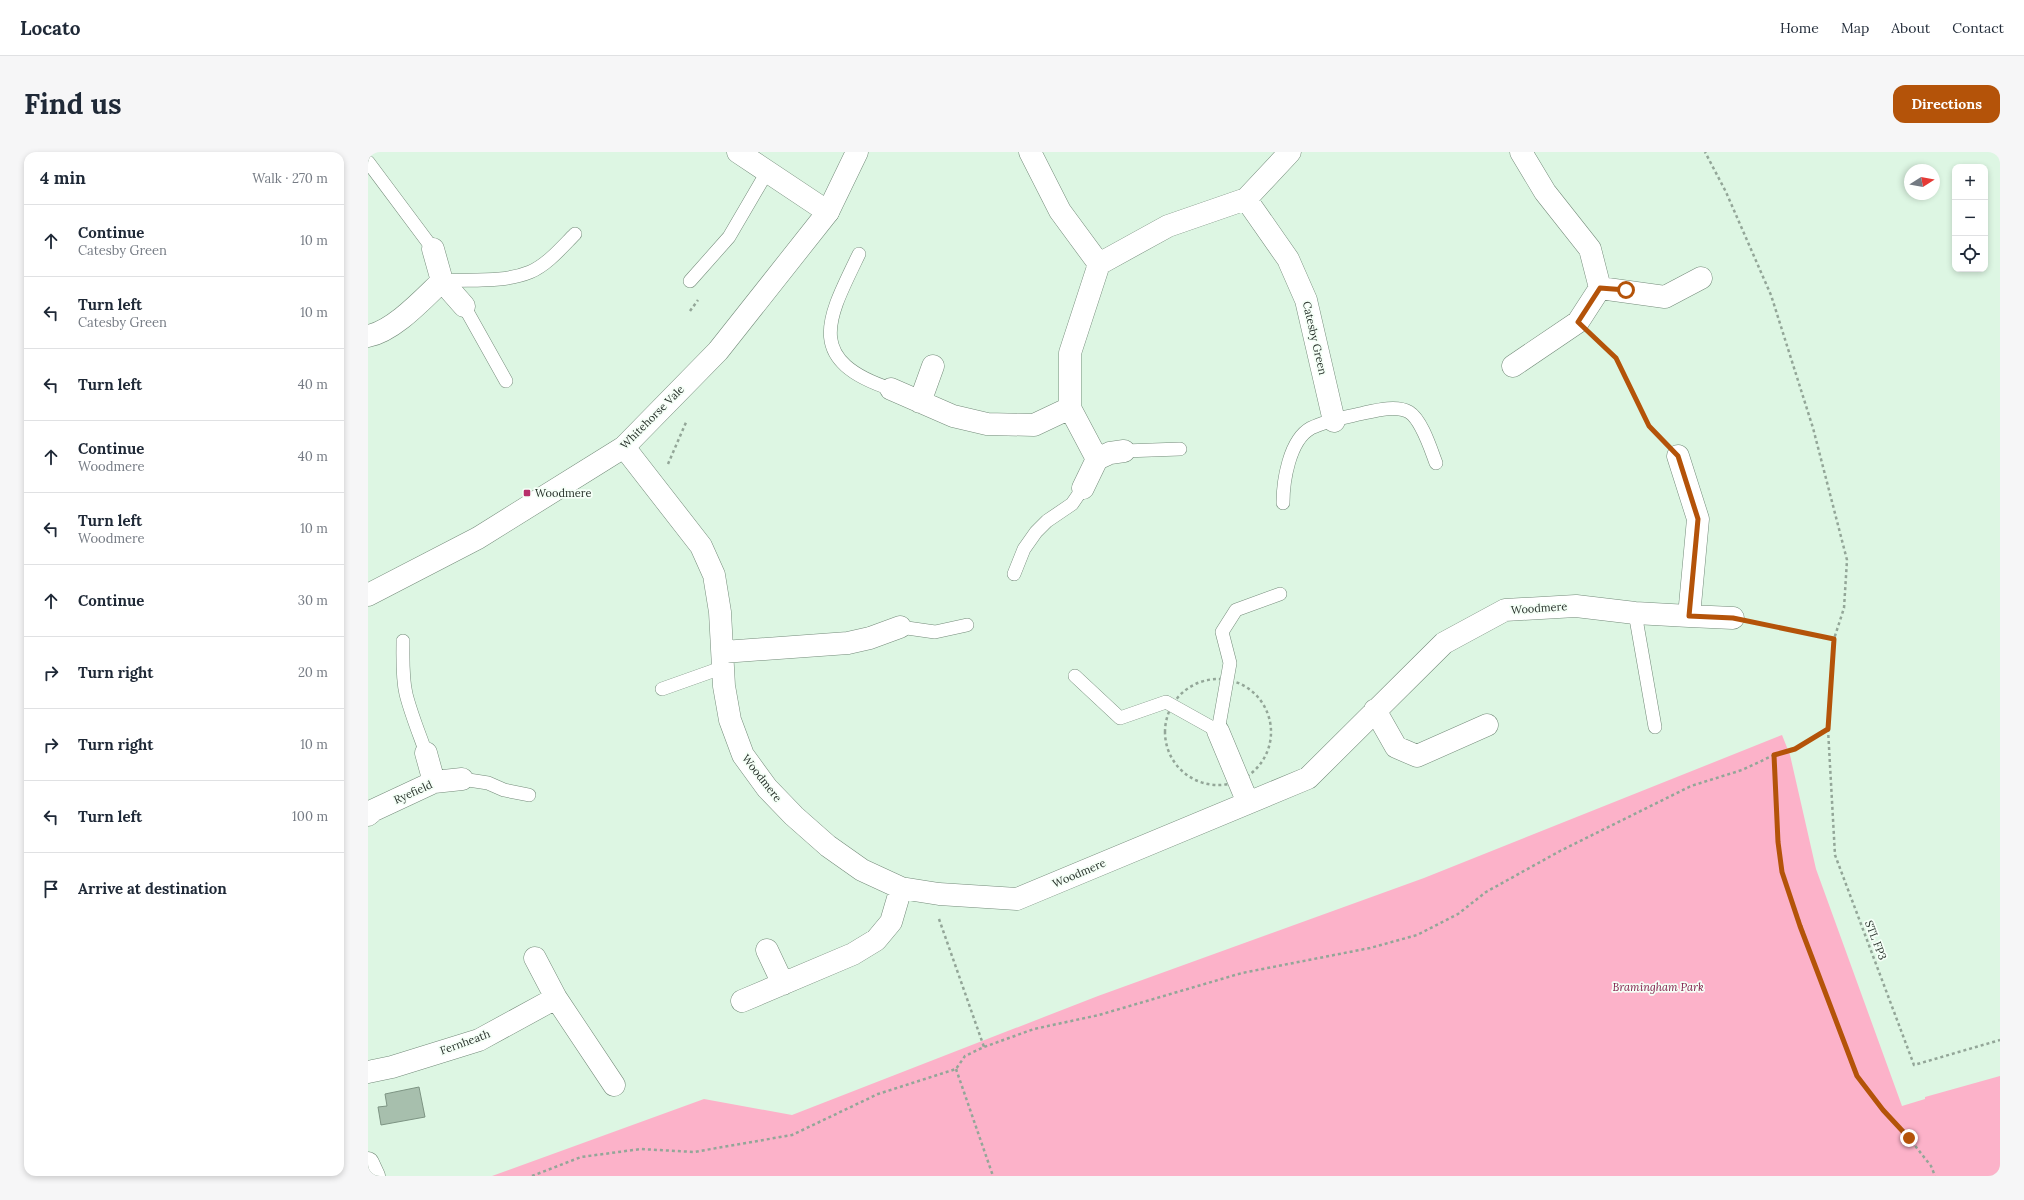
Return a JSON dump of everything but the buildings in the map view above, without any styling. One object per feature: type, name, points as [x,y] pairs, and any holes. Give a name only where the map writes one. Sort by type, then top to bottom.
[{"type":"street","points":[[738,152],[828,212]]},
{"type":"street","name":"Whitehorse Vale","points":[[368,595],[478,538],[624,447],[718,351],[828,212],[857,152]]},
{"type":"street","points":[[1030,152],[1060,211],[1099,264]]},
{"type":"street","points":[[1097,459],[1070,408],[1070,353],[1099,264],[1168,226],[1246,199],[1290,152]]},
{"type":"street","points":[[1513,366],[1578,322],[1600,288],[1590,249],[1545,192],[1521,152]]},
{"type":"street","name":"Catesby Green","points":[[1246,199],[1288,259],[1306,300],[1334,421]]},
{"type":"street","points":[[433,249],[442,281],[464,306]]},
{"type":"street","points":[[1600,288],[1664,297],[1701,278]]},
{"type":"street","points":[[368,336],[375,334],[403,317],[442,281]]},
{"type":"street","points":[[920,402],[932,366]]},
{"type":"street","points":[[890,389],[953,416],[987,424],[1034,425],[1070,408]]},
{"type":"street","name":"Woodmere","points":[[624,447],[701,546],[714,575],[720,612],[724,659],[724,686],[730,720],[742,755],[767,788],[794,816],[828,846],[862,870],[901,888],[939,894],[1017,899],[1308,778],[1444,643],[1506,610],[1576,606],[1635,613],[1733,618]]},
{"type":"street","points":[[1084,488],[1097,459],[1110,453],[1124,451]]},
{"type":"street","points":[[1678,456],[1698,519],[1689,616]]},
{"type":"street","points":[[724,659],[848,643],[870,638],[900,627]]},
{"type":"street","points":[[1375,710],[1396,747],[1417,756],[1487,725]]},
{"type":"street","points":[[1218,731],[1248,802]]},
{"type":"street","points":[[426,753],[434,782]]},
{"type":"street","name":"Ryefield","points":[[368,815],[374,810],[434,782],[462,778]]},
{"type":"street","points":[[742,1002],[854,954],[876,940],[891,922],[901,888]]},
{"type":"street","points":[[767,950],[783,984]]},
{"type":"street","points":[[535,958],[556,998],[614,1085]]},
{"type":"street","name":"Fernheath","points":[[368,1072],[392,1067],[479,1040],[556,998]]},
{"type":"street","points":[[368,1163],[374,1176]]},
{"type":"lane","points":[[368,162],[433,249]]},
{"type":"lane","points":[[690,281],[729,237],[767,172]]},
{"type":"lane","points":[[442,281],[468,279],[487,280],[531,272],[545,262],[575,234]]},
{"type":"lane","points":[[859,254],[836,301],[830,324],[831,342],[840,361],[854,374],[890,389]]},
{"type":"lane","points":[[464,306],[506,381]]},
{"type":"lane","points":[[1283,503],[1286,471],[1292,454],[1299,441],[1310,429],[1334,421],[1369,412],[1396,408],[1409,412],[1421,427],[1436,463]]},
{"type":"lane","points":[[1124,451],[1180,449]]},
{"type":"lane","points":[[1014,574],[1024,550],[1036,532],[1047,521],[1072,504],[1084,488]]},
{"type":"lane","points":[[1075,676],[1120,718],[1166,702],[1218,731],[1230,663],[1222,632],[1236,610],[1280,594]]},
{"type":"lane","points":[[1635,613],[1655,727]]},
{"type":"lane","points":[[900,627],[935,632],[967,625]]},
{"type":"lane","points":[[403,641],[403,669],[406,692],[412,717],[426,753]]},
{"type":"lane","points":[[662,689],[724,659]]},
{"type":"lane","points":[[462,778],[488,783],[504,790],[529,795]]},
{"type":"path","points":[[532,1176],[581,1157],[641,1149],[694,1152],[792,1135],[878,1094],[956,1069],[965,1056],[984,1047],[1034,1029],[1099,1015],[1242,973],[1370,948],[1417,935],[1458,914],[1486,892],[1560,851],[1690,786],[1742,770],[1774,755],[1795,749],[1828,729],[1834,639],[1844,608],[1848,560],[1841,530],[1829,495],[1813,428],[1772,295],[1726,192],[1705,152]]},
{"type":"path","points":[[1578,322],[1616,358],[1649,426],[1678,456]]},
{"type":"path","points":[[1733,618],[1834,639]]},
{"type":"path","name":"STL FP3","points":[[1828,729],[1835,855],[1914,1065],[2000,1040]]},
{"type":"path","points":[[1774,755],[1778,842],[1782,872],[1831,1010],[1857,1076],[1883,1110],[1909,1138],[1931,1166],[1935,1176]]},
{"type":"path","points":[[939,894],[939,922],[984,1047]]},
{"type":"path","points":[[956,1069],[993,1176]]},
{"type":"green space","name":"Bramingham Park","points":[[1782,735],[1790,755],[1816,869],[1902,1106],[1925,1099],[1925,1097],[2000,1076],[2000,1176],[492,1176],[704,1099],[792,1115],[1098,996],[1424,878]]},
{"type":"place","name":"Woodmere","points":[[527,493]]},
{"type":"route","points":[[1626,290],[1600,288],[1578,322],[1616,358],[1649,426],[1678,456],[1698,519],[1689,616],[1733,618],[1834,639],[1828,729],[1814,739],[1795,749],[1774,755],[1778,842],[1782,872],[1800,926],[1857,1076],[1883,1110],[1909,1138]]}]
